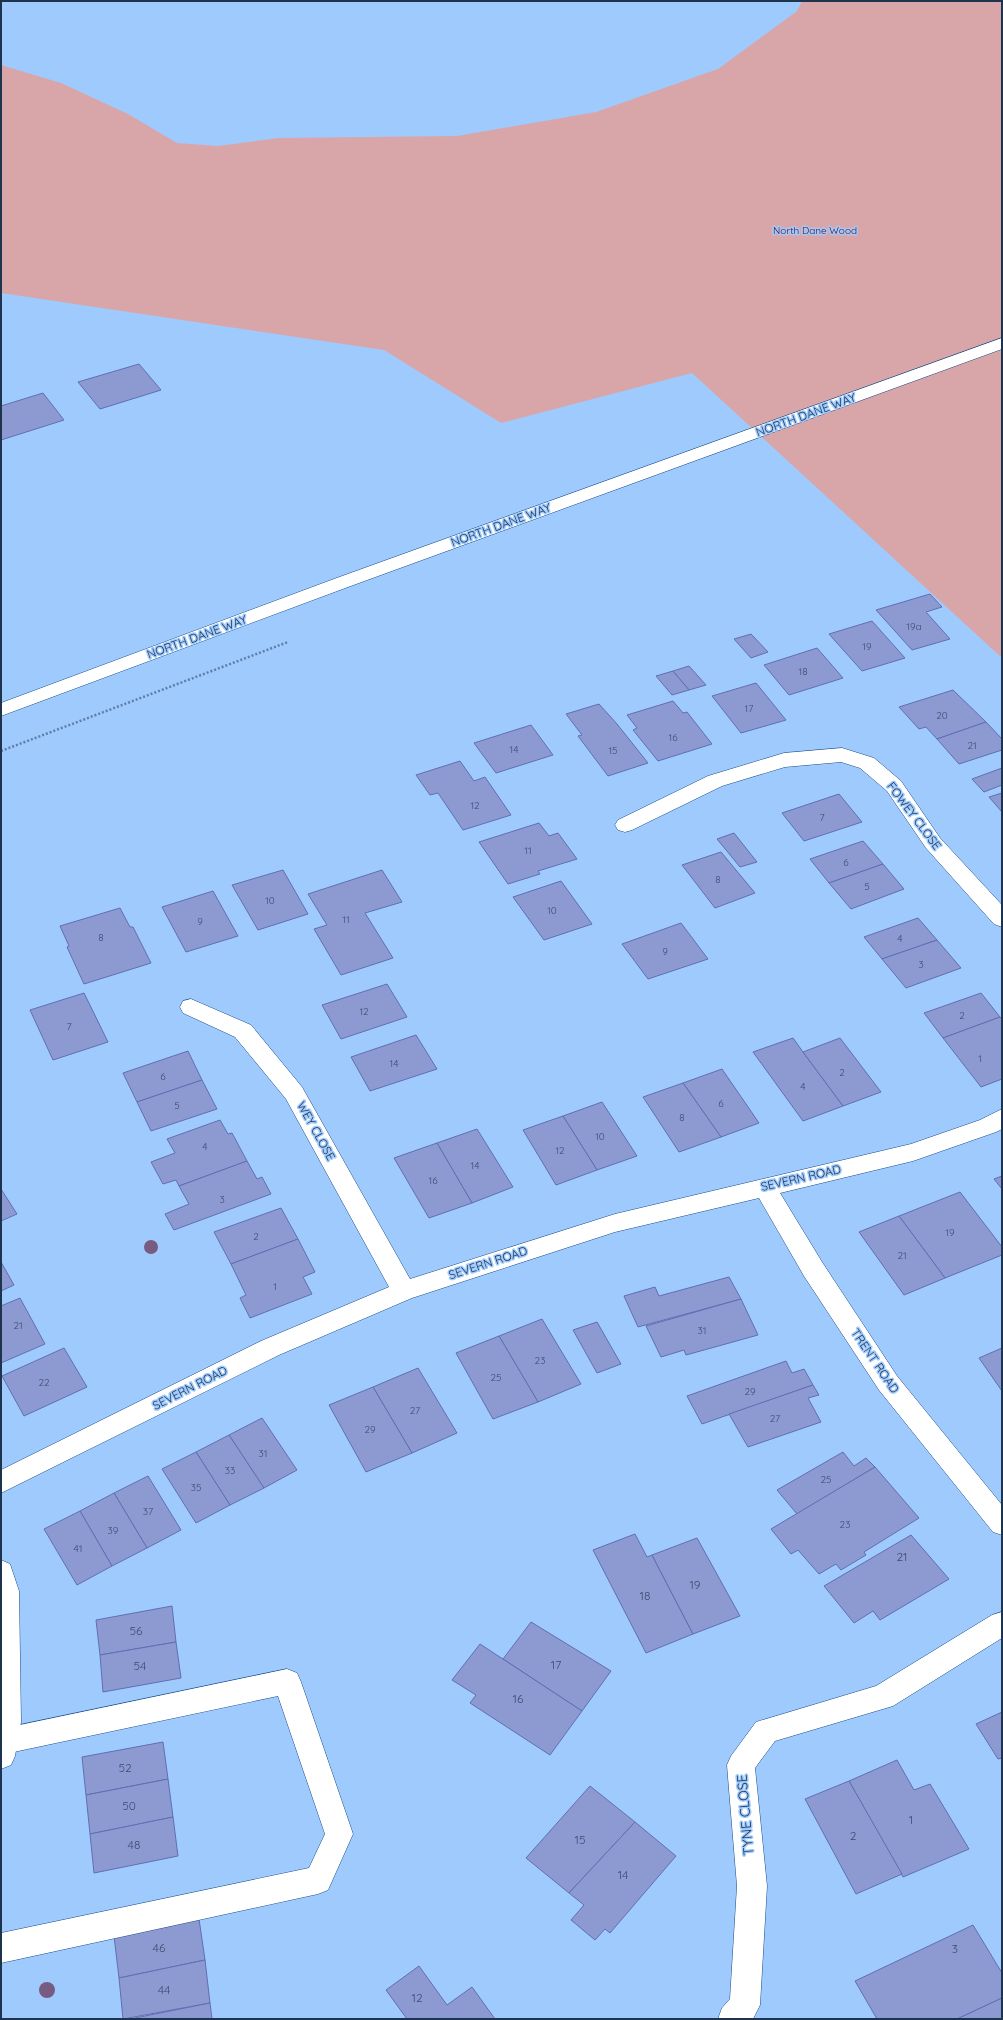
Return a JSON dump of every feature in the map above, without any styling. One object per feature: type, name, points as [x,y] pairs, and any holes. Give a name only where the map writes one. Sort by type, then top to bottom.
[{"type":"street","name":"NORTH DANE WAY","points":[[1,710],[341,583],[1002,344]]},
{"type":"street","name":"FOWEY CLOSE","points":[[625,825],[715,781],[784,760],[842,755],[867,763],[894,786],[932,843],[1002,919]]},
{"type":"street","name":"WEY CLOSE","points":[[191,1008],[243,1031],[294,1092],[404,1290]]},
{"type":"street","name":"SEVERN ROAD","points":[[1,1482],[270,1348],[404,1290],[615,1223],[913,1152],[988,1126],[1002,1118]]},
{"type":"street","name":"TRENT ROAD","points":[[765,1187],[813,1269],[888,1383],[1002,1524]]},
{"type":"street","points":[[1,1572],[6,1591],[7,1722],[2,1749],[286,1682],[339,1834],[318,1880],[1,1948]]},
{"type":"street","name":"TYNE CLOSE","points":[[733,2019],[745,2005],[752,1886],[741,1764],[766,1731],[883,1697],[1002,1624]]},
{"type":"green space","name":"North Dane Wood","points":[[802,1],[1002,1],[1002,658],[692,373],[501,423],[384,350],[1,293],[1,65],[61,83],[128,114],[177,143],[218,146],[278,138],[457,136],[596,112],[718,69],[797,11]]},
{"type":"building","points":[[139,364],[161,390],[100,409],[78,382]]},
{"type":"building","points":[[43,393],[64,420],[1,440],[1,406]]},
{"type":"building","points":[[930,594],[942,607],[926,612],[950,639],[912,650],[876,610]]},
{"type":"building","points":[[872,621],[905,658],[862,671],[829,634]]},
{"type":"building","points":[[751,634],[768,652],[751,658],[734,639]]},
{"type":"building","points":[[817,648],[843,678],[789,695],[764,665]]},
{"type":"building","points":[[689,666],[706,685],[689,690],[673,671]]},
{"type":"building","points":[[673,671],[689,690],[672,695],[656,676]]},
{"type":"building","points":[[756,683],[786,720],[741,733],[712,696]]},
{"type":"building","points":[[953,690],[986,722],[937,739],[926,727],[919,729],[899,707]]},
{"type":"building","points":[[673,701],[683,713],[687,712],[712,744],[658,761],[633,730],[637,728],[627,715]]},
{"type":"building","points":[[599,704],[648,763],[608,776],[578,736],[582,735],[566,714]]},
{"type":"building","points":[[986,722],[1002,739],[1002,750],[959,764],[937,739]]},
{"type":"building","points":[[531,725],[553,755],[496,773],[474,743]]},
{"type":"building","points":[[460,761],[474,781],[485,777],[511,815],[463,830],[438,793],[430,795],[416,775]]},
{"type":"building","points":[[1002,768],[1002,785],[984,792],[972,779]]},
{"type":"building","points":[[1002,793],[1002,812],[989,797]]},
{"type":"building","points":[[839,794],[862,822],[804,841],[782,813]]},
{"type":"building","points":[[539,823],[549,836],[558,833],[577,859],[538,871],[540,874],[508,884],[479,842]]},
{"type":"building","points":[[734,833],[757,862],[740,867],[717,839]]},
{"type":"building","points":[[863,841],[883,864],[829,883],[810,859]]},
{"type":"building","points":[[721,852],[755,893],[715,908],[682,865]]},
{"type":"building","points":[[883,864],[904,889],[851,909],[829,883]]},
{"type":"building","points":[[283,870],[308,914],[258,930],[232,885]]},
{"type":"building","points":[[382,870],[402,902],[365,913],[393,958],[341,975],[314,929],[327,925],[308,894]]},
{"type":"building","points":[[561,881],[592,924],[544,940],[513,897]]},
{"type":"building","points":[[213,891],[238,936],[186,952],[162,907]]},
{"type":"building","points":[[120,908],[130,927],[133,927],[151,963],[84,984],[67,947],[69,946],[60,926]]},
{"type":"building","points":[[918,918],[937,940],[882,959],[864,937]]},
{"type":"building","points":[[681,923],[708,959],[648,979],[622,944]]},
{"type":"building","points":[[937,940],[961,968],[906,988],[882,959]]},
{"type":"building","points":[[387,984],[407,1017],[341,1039],[322,1005]]},
{"type":"building","points":[[84,993],[108,1042],[53,1060],[30,1010]]},
{"type":"building","points":[[981,993],[1000,1017],[943,1038],[924,1013]]},
{"type":"building","points":[[1000,1017],[1002,1019],[1002,1079],[981,1087],[943,1038]]},
{"type":"building","points":[[416,1035],[437,1069],[370,1091],[351,1057]]},
{"type":"building","points":[[793,1038],[843,1106],[803,1121],[753,1052]]},
{"type":"building","points":[[840,1038],[881,1092],[843,1106],[803,1052]]},
{"type":"building","points":[[188,1051],[202,1080],[137,1102],[123,1073]]},
{"type":"building","points":[[722,1069],[759,1123],[721,1137],[683,1083]]},
{"type":"building","points":[[202,1080],[217,1109],[151,1131],[137,1102]]},
{"type":"building","points":[[683,1083],[721,1137],[679,1152],[643,1097]]},
{"type":"building","points":[[602,1102],[637,1156],[597,1170],[563,1116]]},
{"type":"building","points":[[563,1116],[597,1170],[556,1185],[523,1130]]},
{"type":"building","points":[[220,1120],[228,1134],[232,1133],[247,1161],[179,1186],[176,1180],[163,1184],[151,1162],[175,1153],[167,1139]]},
{"type":"building","points":[[477,1129],[513,1187],[472,1203],[437,1143]]},
{"type":"building","points":[[437,1143],[472,1203],[429,1218],[394,1158]]},
{"type":"building","points":[[247,1161],[257,1179],[262,1177],[271,1194],[174,1230],[165,1214],[189,1204],[179,1186]]},
{"type":"building","points":[[1002,1176],[1002,1189],[994,1179]]},
{"type":"building","points":[[1,1189],[17,1214],[1,1221]]},
{"type":"building","points":[[960,1192],[1002,1247],[1002,1255],[945,1278],[899,1216]]},
{"type":"building","points":[[281,1208],[298,1239],[231,1264],[214,1232]]},
{"type":"building","points":[[899,1216],[945,1278],[904,1295],[859,1232]]},
{"type":"building","points":[[298,1239],[315,1272],[303,1277],[312,1294],[250,1318],[240,1298],[246,1295],[231,1264]]},
{"type":"building","points":[[1,1262],[14,1285],[1,1291]]},
{"type":"building","points":[[729,1277],[741,1299],[638,1327],[624,1296],[655,1287],[659,1296]]},
{"type":"building","points":[[20,1298],[45,1344],[1,1363],[1,1306]]},
{"type":"building","points":[[741,1299],[758,1335],[686,1355],[684,1350],[661,1357],[646,1326]]},
{"type":"building","points":[[542,1319],[581,1384],[538,1402],[499,1336]]},
{"type":"building","points":[[597,1322],[621,1364],[597,1373],[573,1330]]},
{"type":"building","points":[[499,1336],[538,1402],[493,1419],[456,1353]]},
{"type":"building","points":[[64,1348],[87,1387],[24,1416],[2,1376]]},
{"type":"building","points":[[1002,1348],[1002,1391],[979,1358]]},
{"type":"building","points":[[786,1361],[792,1373],[804,1369],[813,1385],[702,1424],[687,1396]]},
{"type":"building","points":[[418,1368],[457,1433],[412,1453],[373,1387]]},
{"type":"building","points":[[813,1385],[819,1395],[808,1398],[821,1422],[748,1447],[729,1414]]},
{"type":"building","points":[[373,1387],[412,1453],[366,1472],[329,1405]]},
{"type":"building","points":[[262,1418],[297,1470],[264,1488],[229,1435]]},
{"type":"building","points":[[229,1435],[264,1488],[230,1505],[196,1452]]},
{"type":"building","points":[[196,1452],[230,1505],[196,1523],[162,1469]]},
{"type":"building","points":[[843,1452],[854,1466],[866,1458],[875,1467],[797,1514],[777,1490]]},
{"type":"building","points":[[875,1467],[919,1518],[864,1552],[866,1555],[841,1570],[836,1564],[819,1574],[798,1550],[791,1554],[771,1529]]},
{"type":"building","points":[[148,1476],[181,1530],[147,1548],[114,1493]]},
{"type":"building","points":[[114,1493],[147,1548],[112,1566],[80,1511]]},
{"type":"building","points":[[80,1511],[112,1566],[77,1585],[44,1529]]},
{"type":"building","points":[[635,1534],[647,1557],[652,1555],[693,1634],[646,1653],[593,1550]]},
{"type":"building","points":[[911,1535],[949,1579],[880,1620],[873,1611],[854,1623],[824,1586]]},
{"type":"building","points":[[697,1538],[740,1616],[693,1634],[652,1555]]},
{"type":"building","points":[[172,1606],[176,1642],[100,1655],[96,1620]]},
{"type":"building","points":[[531,1622],[611,1671],[582,1711],[503,1659]]},
{"type":"building","points":[[176,1642],[181,1678],[103,1692],[100,1655]]},
{"type":"building","points":[[480,1644],[582,1711],[550,1755],[470,1703],[476,1695],[452,1680]]},
{"type":"building","points":[[1002,1712],[1002,1758],[998,1759],[976,1724]]},
{"type":"building","points":[[163,1742],[168,1779],[86,1795],[82,1757]]},
{"type":"building","points":[[897,1760],[914,1790],[930,1784],[969,1849],[903,1877],[849,1781]]},
{"type":"building","points":[[168,1779],[173,1817],[90,1834],[86,1795]]},
{"type":"building","points":[[849,1781],[902,1874],[856,1894],[805,1799]]},
{"type":"building","points":[[590,1786],[635,1822],[569,1893],[526,1858]]},
{"type":"building","points":[[173,1817],[178,1856],[94,1873],[90,1834]]},
{"type":"building","points":[[635,1822],[676,1856],[610,1933],[605,1929],[595,1940],[571,1920],[584,1905],[569,1893]]},
{"type":"building","points":[[199,1919],[205,1960],[119,1978],[114,1936]]},
{"type":"building","points":[[973,1925],[1002,1973],[1002,1998],[957,2019],[877,2019],[855,1981]]},
{"type":"building","points":[[205,1960],[210,2003],[123,2019],[119,1978]]},
{"type":"building","points":[[419,1966],[447,2005],[472,1987],[495,2019],[407,2019],[386,1990]]},
{"type":"building","points":[[1002,1998],[1002,2019],[957,2019]]},
{"type":"building","points":[[210,2003],[212,2019],[130,2019]]}]
